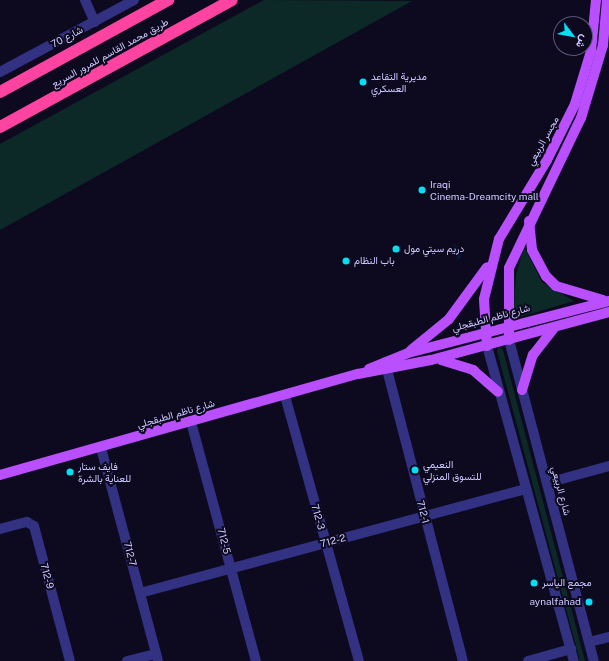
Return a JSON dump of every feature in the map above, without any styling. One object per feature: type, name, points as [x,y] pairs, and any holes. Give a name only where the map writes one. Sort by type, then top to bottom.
[{"type":"highway","name":"طريق محمد القاسم للمرور السريع","points":[[0,92],[168,0]]},
{"type":"highway","name":"طريق محمد القاسم للمرور السريع","points":[[0,127],[232,0]]},
{"type":"main road","name":"مجسر الربيعي","points":[[484,332],[484,299],[499,239],[547,160],[575,104],[591,51],[596,0]]},
{"type":"main road","points":[[506,326],[509,268],[529,220],[579,124],[591,91],[603,45],[607,0]]},
{"type":"main road","points":[[529,220],[532,250],[556,286],[609,301]]},
{"type":"main road","points":[[408,353],[463,303],[486,269],[499,239]]},
{"type":"main road","name":"شارع ناظم الطبقجلي","points":[[385,366],[408,353],[506,326],[609,301]]},
{"type":"main road","name":"شارع ناظم الطبقجلي","points":[[0,474],[101,448],[385,366],[431,360],[554,329],[609,313]]},
{"type":"main road","name":"شارع الربيعي","points":[[506,326],[509,340]]},
{"type":"main road","points":[[522,390],[530,361],[554,329]]},
{"type":"main road","points":[[484,332],[487,346]]},
{"type":"main road","points":[[431,360],[462,365],[489,381],[498,392]]},
{"type":"street","points":[[85,0],[95,22]]},
{"type":"street","name":"شارع 70","points":[[0,72],[134,0]]},
{"type":"street","name":"شارع الربيعي","points":[[509,340],[594,661]]},
{"type":"street","points":[[487,346],[498,392],[574,661]]},
{"type":"street","name":"712-1","points":[[385,366],[463,661]]},
{"type":"street","name":"712-3","points":[[285,396],[359,661]]},
{"type":"street","name":"712-5","points":[[191,422],[256,661]]},
{"type":"street","name":"712-7","points":[[101,448],[157,657]]},
{"type":"street","points":[[547,483],[609,466]]},
{"type":"street","name":"712-2","points":[[140,593],[526,489]]},
{"type":"street","name":"712-9","points":[[0,529],[27,522],[34,526],[70,661]]},
{"type":"street","points":[[589,642],[609,637]]},
{"type":"street","points":[[528,661],[570,649]]},
{"type":"street","points":[[127,661],[157,657]]},
{"type":"green space","points":[[264,0],[412,1],[0,230],[0,144]]},
{"type":"green space","points":[[524,247],[542,282],[574,301],[513,319],[516,275]]},
{"type":"green space","points":[[499,347],[503,350],[585,661],[580,661],[497,351]]},
{"type":"water","points":[[453,243],[464,251],[458,261]]},
{"type":"place","name":"مديرية التقاعد العسكري","points":[[363,82]]},
{"type":"place","name":"Iraqi Cinema-Dreamcity mall","points":[[422,190]]},
{"type":"place","name":"دريم سيتي مول","points":[[396,249]]},
{"type":"place","name":"باب النظام","points":[[346,261]]},
{"type":"place","name":"النعيمي للتسوق المنزلي","points":[[415,470]]},
{"type":"place","name":"فايف ستار للعناية بالشرة","points":[[70,472]]},
{"type":"place","name":"مجمع الياسر","points":[[534,583]]},
{"type":"place","name":"aynalfahad","points":[[589,602]]}]
